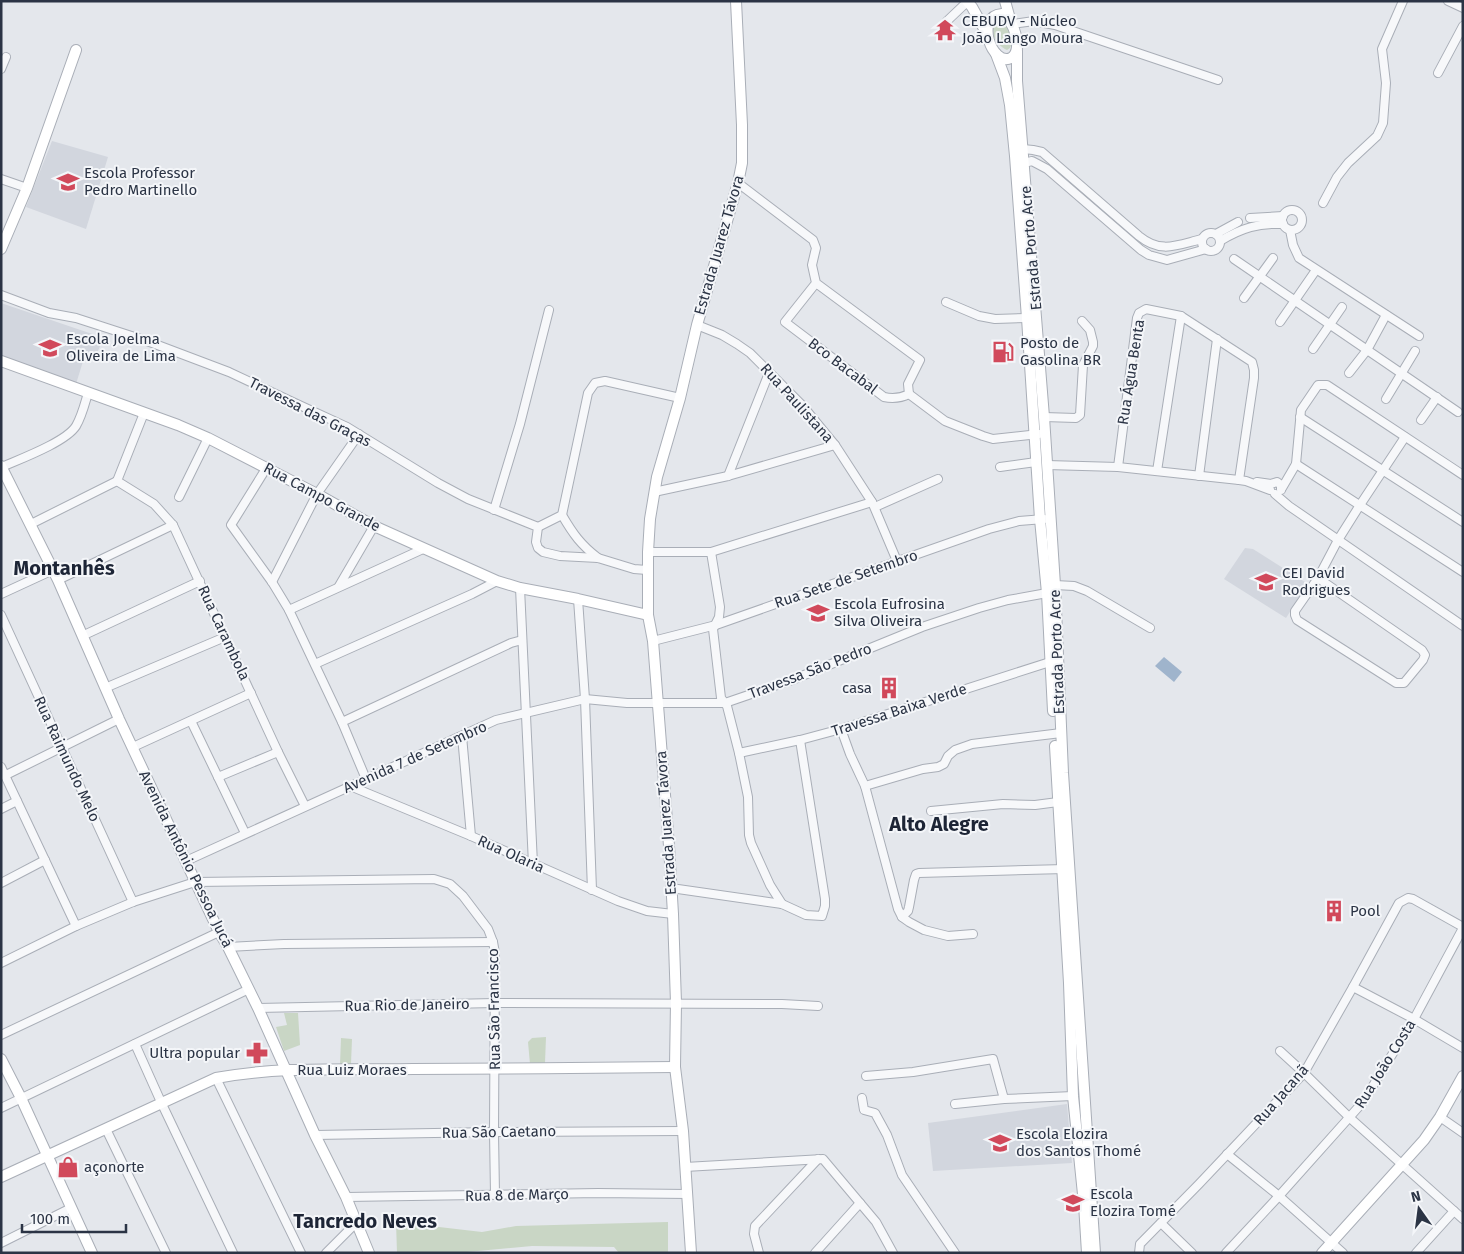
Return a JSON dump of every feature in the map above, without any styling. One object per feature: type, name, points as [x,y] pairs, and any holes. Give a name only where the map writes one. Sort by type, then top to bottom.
[{"type":"street","name":"Estrada Juarez Távora","points":[[691,1253],[683,1131],[676,1067],[676,1003],[669,846],[652,641],[648,615],[647,570],[650,519],[657,477],[680,398],[697,325],[742,163],[736,1]]},
{"type":"street","points":[[999,1],[988,24],[988,36],[996,54],[1002,59],[1006,59],[1014,55],[1016,51],[1016,38],[1005,1]]},
{"type":"street","points":[[1323,204],[1348,163],[1377,136],[1383,123],[1386,83],[1382,49],[1403,1]]},
{"type":"street","points":[[1448,1],[1463,8]]},
{"type":"street","points":[[969,3],[993,16],[1005,15],[1011,22]]},
{"type":"street","points":[[947,21],[969,3]]},
{"type":"street","points":[[969,3],[988,36]]},
{"type":"street","points":[[1011,22],[1027,21],[1055,25],[1218,80]]},
{"type":"street","points":[[1438,73],[1463,26]]},
{"type":"street","points":[[1,249],[26,188],[76,50]]},
{"type":"street","name":"Estrada Porto Acre","points":[[1016,51],[1044,417],[1040,434]]},
{"type":"street","name":"Estrada Porto Acre","points":[[996,54],[1005,78],[1010,105],[1027,318],[1040,434],[1047,592],[1054,661],[1066,869],[1095,1253]]},
{"type":"street","points":[[1,69],[6,57]]},
{"type":"street","points":[[1023,150],[1042,152],[1139,236],[1153,245],[1164,247],[1202,240],[1208,233],[1218,237],[1248,227],[1283,220]]},
{"type":"street","points":[[1024,163],[1032,161],[1039,164],[1149,255],[1167,260],[1206,249],[1214,250],[1220,245],[1218,237]]},
{"type":"street","points":[[1,179],[26,188]]},
{"type":"street","points":[[738,183],[813,240],[816,248],[812,265],[816,283],[920,360],[908,384],[909,394],[945,421],[983,436],[993,438],[1040,434]]},
{"type":"street","points":[[1290,210],[1295,210],[1302,217],[1300,227],[1293,230],[1286,228],[1283,220],[1286,212],[1290,210]]},
{"type":"street","points":[[1250,218],[1283,220]]},
{"type":"street","points":[[1218,237],[1238,222]]},
{"type":"street","points":[[1293,230],[1292,238],[1299,258],[1419,336]]},
{"type":"street","points":[[1202,240],[1206,249]]},
{"type":"street","points":[[1180,244],[1184,256]]},
{"type":"street","points":[[1164,247],[1167,260]]},
{"type":"street","points":[[1244,298],[1273,258]]},
{"type":"street","points":[[1234,259],[1458,412]]},
{"type":"street","points":[[1280,322],[1316,270]]},
{"type":"street","name":"Bco Bacabal","points":[[816,283],[785,322],[884,397],[895,398],[909,394]]},
{"type":"street","name":"Travessa das Graças","points":[[1,295],[49,313],[76,318],[147,341],[229,372],[347,427],[438,484],[468,499],[538,527]]},
{"type":"street","points":[[946,302],[979,316],[995,319],[1027,318]]},
{"type":"street","points":[[1313,349],[1342,307]]},
{"type":"street","name":"Rua Água Benta","points":[[1118,467],[1137,318],[1146,309],[1181,316],[1252,362],[1254,370],[1242,481]]},
{"type":"street","points":[[494,510],[520,424],[549,310]]},
{"type":"street","points":[[1157,471],[1181,316]]},
{"type":"street","points":[[1349,374],[1367,350],[1386,316]]},
{"type":"street","points":[[1044,417],[1076,418],[1080,415],[1083,365],[1093,346],[1090,330],[1082,321]]},
{"type":"street","name":"Rua Paulistana","points":[[697,325],[722,335],[737,344],[760,363],[802,405],[835,445],[873,505],[897,561]]},
{"type":"street","points":[[1199,476],[1217,339]]},
{"type":"street","points":[[1386,399],[1415,351]]},
{"type":"street","name":"Rua Campo Grande","points":[[1,361],[178,425],[208,438],[318,494],[374,526],[497,582],[648,615]]},
{"type":"street","points":[[728,476],[769,372]]},
{"type":"street","points":[[598,558],[573,535],[562,515],[588,393],[593,386],[605,381],[680,398]]},
{"type":"street","points":[[1276,488],[1288,478],[1296,464],[1301,410],[1318,386],[1322,384],[1326,384],[1463,474]]},
{"type":"street","points":[[2,467],[69,434],[77,425],[88,392]]},
{"type":"street","points":[[1421,420],[1437,397]]},
{"type":"street","points":[[31,524],[117,481],[144,413]]},
{"type":"street","points":[[1300,417],[1463,522]]},
{"type":"street","points":[[272,582],[318,494],[359,434]]},
{"type":"street","points":[[1318,578],[1422,650],[1425,655],[1423,660],[1404,683],[1398,684],[1297,620],[1295,615],[1318,578],[1338,540],[1406,437]]},
{"type":"street","points":[[179,496],[208,438]]},
{"type":"street","points":[[654,492],[728,476],[835,445]]},
{"type":"street","points":[[1000,467],[1042,463],[1118,467],[1242,481],[1276,488]]},
{"type":"street","points":[[1296,464],[1463,572]]},
{"type":"street","name":"Avenida Antônio Pessoa Jucá","points":[[2,467],[55,575],[119,719],[195,882],[258,1008],[315,1135],[346,1197],[369,1253]]},
{"type":"street","points":[[267,467],[231,525],[272,582],[289,610],[342,722],[366,779]]},
{"type":"street","points":[[648,552],[711,552],[873,505],[938,479]]},
{"type":"street","name":"Rua Carambola","points":[[117,481],[154,504],[173,526],[305,806]]},
{"type":"street","points":[[1276,488],[1282,501],[1463,626]]},
{"type":"street","points":[[562,515],[538,527],[536,542],[542,552],[560,556],[598,558],[634,569],[647,570]]},
{"type":"street","name":"Estrada Porto Acre","points":[[1045,518],[1055,585],[1054,661]]},
{"type":"street","name":"Rua Sete de Setembro","points":[[652,641],[716,625],[989,529],[1045,518]]},
{"type":"street","points":[[1,594],[55,575],[173,526]]},
{"type":"street","points":[[339,586],[374,526]]},
{"type":"street","points":[[289,610],[423,549]]},
{"type":"street","points":[[711,552],[720,607],[713,633],[721,698],[728,706],[748,797],[749,835],[770,885],[782,904]]},
{"type":"street","points":[[82,636],[200,581]]},
{"type":"street","points":[[315,664],[497,582]]},
{"type":"street","points":[[1055,585],[1074,586],[1087,591],[1150,628]]},
{"type":"street","points":[[520,588],[533,864]]},
{"type":"street","name":"Travessa São Pedro","points":[[657,702],[724,703],[792,680],[922,627],[979,608],[1047,592]]},
{"type":"street","points":[[578,599],[585,699],[592,890]]},
{"type":"street","name":"Rua Raimundo Melo","points":[[1,615],[133,902]]},
{"type":"street","points":[[105,688],[225,637]]},
{"type":"street","points":[[342,722],[511,643],[522,640]]},
{"type":"street","name":"Travessa Baixa Verde","points":[[739,753],[841,729],[1054,661]]},
{"type":"street","points":[[133,747],[251,693]]},
{"type":"street","name":"Avenida 7 de Setembro","points":[[186,861],[496,720],[585,699],[657,702]]},
{"type":"street","points":[[6,776],[119,719]]},
{"type":"street","points":[[191,721],[245,833]]},
{"type":"street","points":[[841,729],[865,786],[898,909],[902,917],[916,926],[941,936],[953,937],[973,934]]},
{"type":"street","points":[[865,786],[923,769],[938,767],[944,764],[948,756],[956,750],[972,744],[1058,733]]},
{"type":"street","name":"Estrada Porto Acre","points":[[1058,733],[1058,802],[1066,869],[1073,1096],[1087,1253]]},
{"type":"street","points":[[462,736],[471,836]]},
{"type":"street","points":[[671,888],[782,904],[806,915],[822,916],[825,906],[800,740]]},
{"type":"street","points":[[218,777],[278,752]]},
{"type":"street","points":[[1,767],[76,926]]},
{"type":"street","name":"Rua Olaria","points":[[350,786],[471,836],[630,906],[647,911],[673,914]]},
{"type":"street","points":[[1,809],[17,801]]},
{"type":"street","points":[[931,811],[1003,804],[1035,805],[1058,802]]},
{"type":"street","points":[[1,883],[45,860]]},
{"type":"street","points":[[902,917],[908,911],[914,880],[916,874],[919,873],[1066,869]]},
{"type":"street","name":"Rua São Francisco","points":[[1,963],[76,926],[133,902],[195,882],[434,879],[450,884],[463,896],[488,928],[495,953],[494,1132],[496,1195]]},
{"type":"street","name":"Rua Jacanã","points":[[1139,1249],[1161,1223],[1304,1073],[1399,903],[1408,898],[1463,927]]},
{"type":"street","name":"Rua João Costa","points":[[1226,1253],[1363,1102],[1414,1019],[1463,927]]},
{"type":"street","points":[[1,1035],[219,932]]},
{"type":"street","points":[[228,947],[284,944],[493,942]]},
{"type":"street","points":[[1353,987],[1414,1019],[1463,1048]]},
{"type":"street","points":[[1,1108],[249,989]]},
{"type":"street","name":"Rua Rio de Janeiro","points":[[258,1008],[495,1003],[676,1003],[818,1006]]},
{"type":"street","points":[[135,1044],[233,1253]]},
{"type":"street","points":[[1280,1051],[1350,1118],[1463,1219]]},
{"type":"street","points":[[1,1059],[21,1098],[92,1253]]},
{"type":"street","points":[[866,1076],[912,1072],[993,1059],[1004,1099]]},
{"type":"street","name":"Rua Luiz Moraes","points":[[1,1177],[216,1078],[252,1072],[285,1070],[676,1067]]},
{"type":"street","points":[[1322,1253],[1424,1140],[1440,1117],[1463,1076]]},
{"type":"street","points":[[216,1078],[301,1253]]},
{"type":"street","points":[[955,1104],[1004,1099],[1073,1096]]},
{"type":"street","points":[[862,1098],[864,1110],[875,1113],[887,1135],[902,1175],[955,1253]]},
{"type":"street","points":[[1440,1117],[1463,1133]]},
{"type":"street","points":[[106,1129],[166,1253]]},
{"type":"street","name":"Rua São Caetano","points":[[315,1135],[683,1131]]},
{"type":"street","points":[[1227,1154],[1279,1196],[1343,1253]]},
{"type":"street","points":[[685,1167],[821,1159]]},
{"type":"street","points":[[821,1159],[876,1222],[892,1253]]},
{"type":"street","points":[[758,1253],[754,1234],[755,1226],[821,1159]]},
{"type":"street","name":"Rua 8 de Março","points":[[346,1197],[598,1193],[688,1194]]},
{"type":"street","points":[[814,1253],[860,1203]]},
{"type":"street","points":[[1,1243],[71,1208]]},
{"type":"street","points":[[1416,1253],[1454,1211]]},
{"type":"street","points":[[326,1253],[356,1223]]},
{"type":"street","points":[[1161,1223],[1192,1253]]},
{"type":"shaded area","name":"Escola Professor Pedro Martinello","points":[[52,141],[108,157],[86,229],[26,207]]},
{"type":"shaded area","name":"Escola Joelma Oliveira de Lima","points":[[1,303],[104,338],[94,359],[84,358],[76,384],[1,357]]},
{"type":"shaded area","name":"CEI David Rodrigues","points":[[1245,548],[1253,549],[1308,584],[1286,618],[1224,579]]},
{"type":"shaded area","name":"Escola Elozira dos Santos Thomé","points":[[1067,1104],[1072,1163],[933,1171],[928,1123]]},
{"type":"green space","points":[[999,19],[1006,23],[1012,35],[1010,48],[1007,50],[999,44],[994,36],[993,27]]},
{"type":"green space","points":[[284,1013],[298,1013],[300,1045],[284,1051],[276,1027],[287,1025]]},
{"type":"green space","points":[[546,1037],[545,1063],[530,1064],[528,1042],[532,1038]]},
{"type":"green space","points":[[341,1038],[352,1039],[351,1064],[340,1065]]},
{"type":"green space","points":[[396,1222],[482,1232],[516,1226],[668,1222],[668,1253],[619,1253],[614,1247],[532,1246],[456,1253],[397,1253]]},
{"type":"water","points":[[1164,657],[1182,672],[1174,682],[1155,666]]},
{"type":"place","name":"CEBUDV - Núcleo João Lango Moura","points":[[945,30]]},
{"type":"place","name":"Escola Professor Pedro Martinello","points":[[68,182]]},
{"type":"place","name":"Escola Joelma Oliveira de Lima","points":[[50,348]]},
{"type":"place","name":"Posto de Gasolina BR","points":[[1003,352]]},
{"type":"place","name":"CEI David Rodrigues","points":[[1266,582]]},
{"type":"place","name":"Escola Eufrosina Silva Oliveira","points":[[818,613]]},
{"type":"place","name":"casa","points":[[889,688]]},
{"type":"place","name":"Pool","points":[[1334,911]]},
{"type":"place","name":"Ultra popular","points":[[257,1053]]},
{"type":"place","name":"Escola Elozira dos Santos Thomé","points":[[1000,1143]]},
{"type":"place","name":"açonorte","points":[[68,1167]]},
{"type":"place","name":"Escola Elozira Tomé","points":[[1073,1203]]},
{"type":"district","name":"Montanhês","points":[[64,568]]},
{"type":"district","name":"Alto Alegre","points":[[939,824]]},
{"type":"district","name":"Tancredo Neves","points":[[365,1221]]}]
